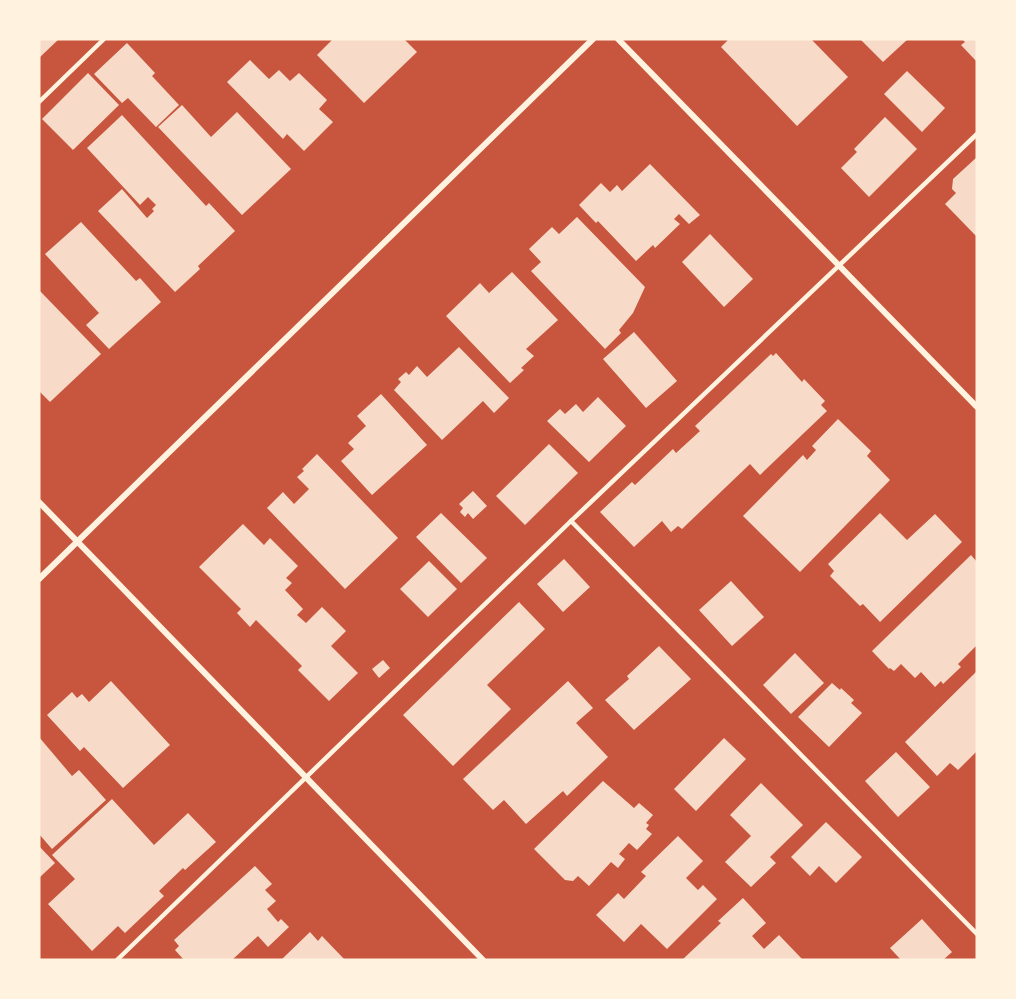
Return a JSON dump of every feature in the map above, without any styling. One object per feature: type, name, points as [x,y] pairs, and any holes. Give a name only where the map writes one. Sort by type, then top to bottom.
[{"type":"street","points":[[39,579],[593,39]]},
{"type":"street","points":[[618,39],[977,407]]},
{"type":"street","points":[[39,502],[483,960]]},
{"type":"lane","points":[[39,102],[104,39]]},
{"type":"lane","points":[[117,960],[571,521],[977,134]]},
{"type":"lane","points":[[571,521],[977,934]]},
{"type":"building","points":[[39,39],[59,39],[39,58]]},
{"type":"building","points":[[333,39],[404,39],[417,52],[364,103],[317,55]]},
{"type":"building","points":[[729,39],[811,39],[848,77],[797,126],[721,47]]},
{"type":"building","points":[[860,39],[908,39],[883,62]]},
{"type":"building","points":[[962,39],[977,39],[977,62],[961,45],[965,42]]},
{"type":"building","points":[[127,43],[155,73],[152,76],[179,105],[156,127],[128,98],[122,103],[94,74]]},
{"type":"building","points":[[250,60],[269,79],[279,70],[290,81],[299,73],[327,100],[319,109],[333,122],[304,151],[287,134],[283,139],[227,82]]},
{"type":"building","points":[[907,71],[945,108],[922,132],[884,94]]},
{"type":"building","points":[[88,73],[119,105],[73,150],[42,119]]},
{"type":"building","points":[[182,105],[211,137],[237,112],[291,169],[242,215],[158,127]]},
{"type":"building","points":[[122,115],[206,206],[209,203],[235,231],[198,266],[200,269],[175,292],[98,211],[122,189],[147,218],[156,205],[148,197],[140,205],[87,148]]},
{"type":"building","points":[[885,117],[917,149],[869,197],[841,168],[857,152],[854,149]]},
{"type":"building","points":[[977,157],[977,237],[945,204],[956,193],[952,189],[953,179]]},
{"type":"building","points":[[650,164],[700,215],[689,224],[679,214],[674,219],[680,224],[655,248],[653,245],[636,261],[598,221],[596,223],[579,205],[601,183],[610,192],[617,185],[622,191]]},
{"type":"building","points":[[577,217],[645,287],[633,313],[619,330],[621,333],[605,349],[531,271],[541,262],[529,249],[552,227],[559,234]]},
{"type":"building","points":[[81,222],[136,281],[140,278],[161,302],[109,349],[86,325],[99,313],[45,254]]},
{"type":"building","points":[[710,234],[753,279],[724,307],[682,262]]},
{"type":"building","points":[[512,272],[558,320],[526,349],[534,356],[521,368],[524,370],[510,383],[446,316],[480,283],[489,293]]},
{"type":"building","points":[[39,290],[101,354],[50,402],[39,391]]},
{"type":"building","points":[[634,332],[677,381],[646,408],[603,359]]},
{"type":"building","points":[[459,347],[509,398],[494,413],[483,401],[442,440],[394,390],[401,382],[398,379],[406,372],[409,375],[417,366],[427,377]]},
{"type":"building","points":[[776,353],[802,382],[804,379],[825,401],[821,405],[827,411],[760,475],[750,464],[682,529],[678,526],[671,532],[662,521],[634,547],[600,512],[632,482],[635,485],[673,449],[676,453],[700,431],[695,426],[771,354],[773,356]]},
{"type":"building","points":[[381,394],[427,445],[372,495],[341,461],[354,449],[348,443],[366,426],[357,416]]},
{"type":"building","points":[[598,397],[626,426],[589,462],[547,421],[560,409],[565,414],[576,404],[583,412]]},
{"type":"building","points":[[838,419],[871,451],[867,456],[890,480],[800,572],[743,516],[803,455],[807,460],[816,450],[812,446]]},
{"type":"building","points":[[549,444],[578,473],[525,525],[496,496]]},
{"type":"building","points":[[317,454],[398,538],[345,589],[267,508],[283,492],[294,504],[309,489],[297,477]]},
{"type":"building","points":[[473,491],[487,506],[473,519],[468,513],[465,517],[460,512],[463,508],[459,504]]},
{"type":"building","points":[[441,513],[487,558],[461,583],[416,537]]},
{"type":"building","points":[[880,513],[907,540],[935,514],[962,542],[880,622],[830,576],[834,571],[828,564]]},
{"type":"building","points":[[243,524],[264,545],[270,538],[298,566],[286,578],[292,583],[285,590],[303,609],[297,615],[306,623],[322,607],[346,631],[331,646],[358,673],[329,701],[298,670],[302,666],[256,620],[250,627],[237,613],[241,609],[199,567]]},
{"type":"building","points":[[971,555],[977,562],[977,645],[958,664],[961,667],[943,684],[941,681],[935,687],[921,672],[915,678],[901,664],[894,671],[889,669],[872,651]]},
{"type":"building","points":[[564,559],[590,587],[563,612],[537,584]]},
{"type":"building","points":[[429,561],[457,589],[428,617],[400,589]]},
{"type":"building","points":[[731,581],[764,617],[732,646],[699,610]]},
{"type":"building","points":[[519,602],[545,629],[487,685],[511,709],[453,766],[403,715]]},
{"type":"building","points":[[659,646],[691,679],[634,730],[605,700],[629,679],[627,676]]},
{"type":"building","points":[[795,653],[824,683],[791,714],[763,685]]},
{"type":"building","points":[[383,660],[390,668],[379,678],[372,669]]},
{"type":"building","points":[[977,671],[977,751],[958,770],[950,763],[937,776],[905,742]]},
{"type":"building","points":[[111,681],[170,745],[123,788],[84,747],[80,751],[47,715],[72,692],[77,698],[82,694],[89,702]]},
{"type":"building","points":[[568,681],[593,708],[576,723],[608,757],[567,796],[563,791],[526,824],[504,800],[493,810],[463,779]]},
{"type":"building","points":[[832,683],[854,700],[851,703],[862,713],[829,747],[798,717]]},
{"type":"building","points":[[39,737],[72,776],[79,770],[106,800],[52,849],[39,834]]},
{"type":"building","points":[[724,738],[746,759],[696,811],[674,789]]},
{"type":"building","points":[[896,752],[930,787],[898,817],[865,781]]},
{"type":"building","points":[[603,781],[634,808],[639,803],[653,815],[646,823],[649,825],[646,829],[652,834],[637,850],[629,843],[619,854],[625,859],[618,868],[611,862],[589,886],[578,876],[573,881],[565,880],[534,849]]},
{"type":"building","points":[[761,783],[803,825],[770,857],[776,863],[751,887],[725,862],[751,836],[730,815]]},
{"type":"building","points":[[112,799],[154,845],[188,813],[216,842],[159,891],[164,896],[125,933],[118,926],[92,951],[48,904],[75,879],[52,855]]},
{"type":"building","points":[[826,822],[862,857],[836,883],[819,866],[810,876],[791,857]]},
{"type":"building","points":[[678,836],[703,861],[686,878],[698,890],[703,885],[717,899],[667,949],[641,924],[624,942],[596,915],[618,893],[624,899],[646,876],[641,872]]},
{"type":"building","points":[[39,846],[55,863],[39,878]]},
{"type":"building","points":[[255,866],[272,884],[265,890],[276,901],[267,909],[278,922],[281,919],[289,927],[268,947],[258,936],[232,960],[184,960],[175,950],[179,946],[174,940]]},
{"type":"building","points":[[743,898],[766,923],[752,936],[764,949],[779,935],[803,960],[682,960],[721,923],[718,921]]},
{"type":"building","points":[[922,919],[952,952],[943,960],[901,960],[890,948]]},
{"type":"building","points":[[310,932],[318,941],[322,936],[345,960],[281,960]]}]
